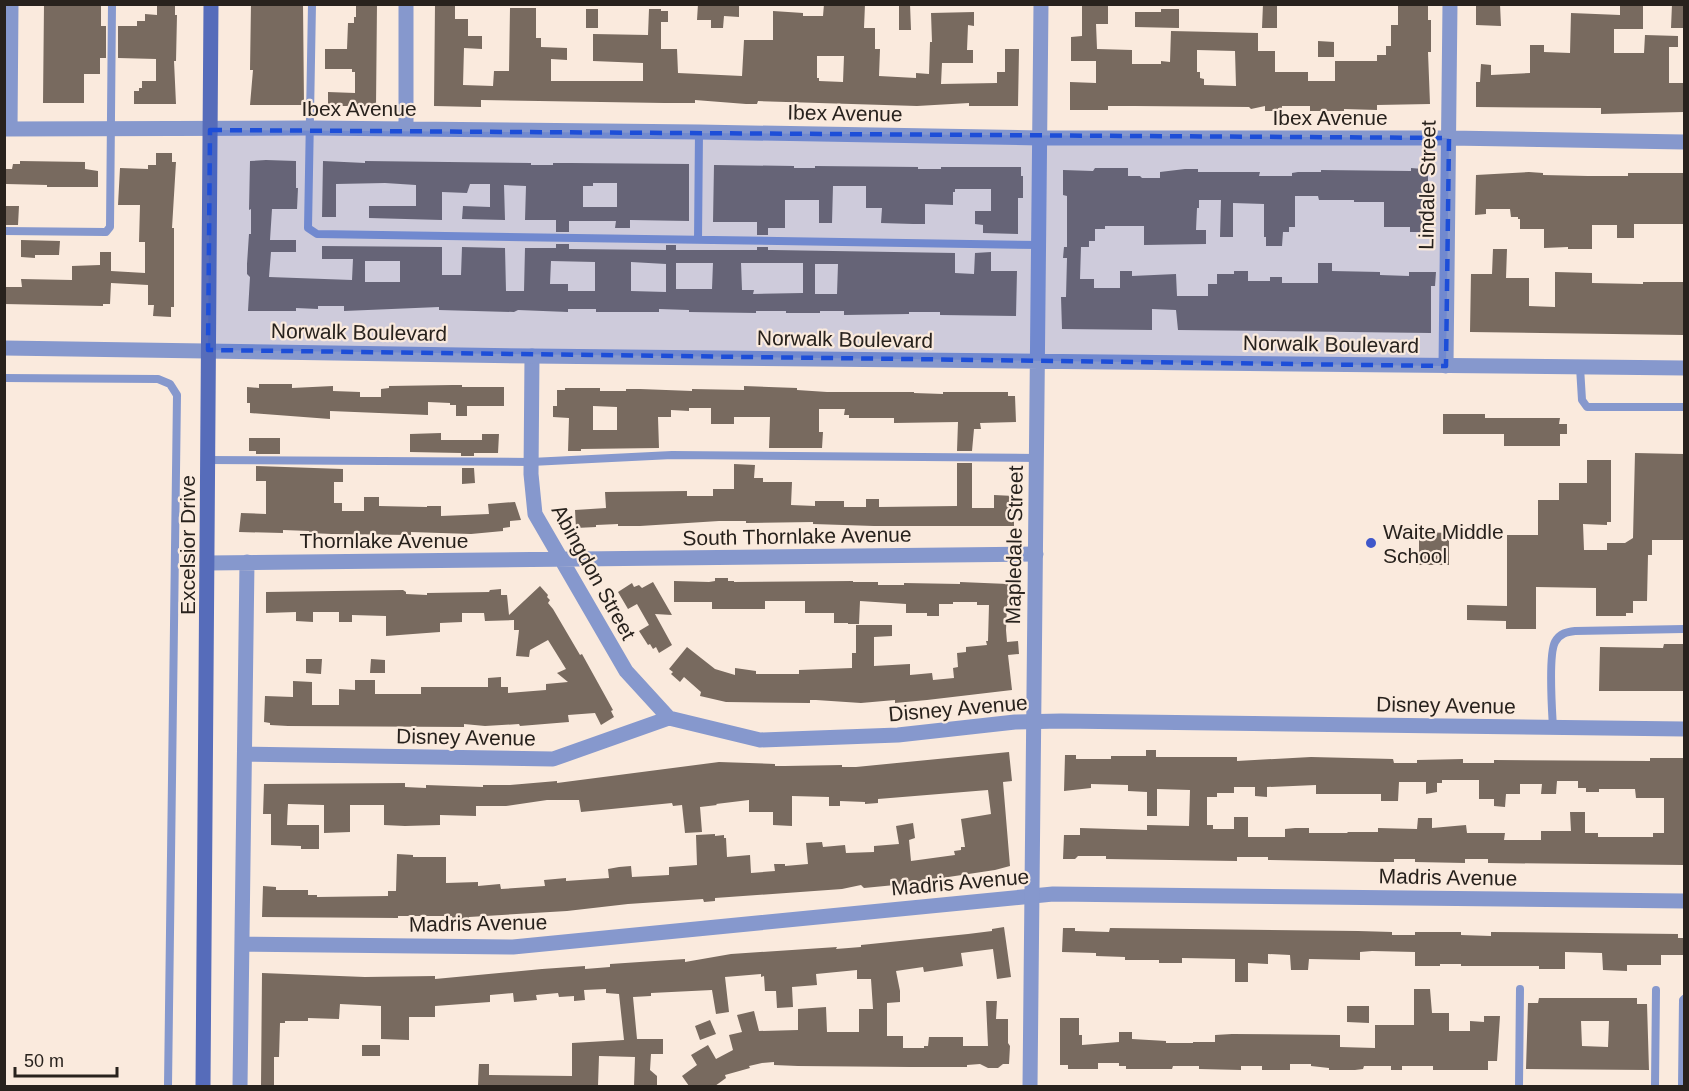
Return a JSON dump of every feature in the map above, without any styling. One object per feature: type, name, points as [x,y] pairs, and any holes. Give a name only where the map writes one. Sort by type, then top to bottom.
[{"type":"main road","name":"Excelsior Drive","points":[[203,1086],[208,563],[207,276],[211,4]]},
{"type":"street","points":[[8,129],[11,4]]},
{"type":"street","points":[[406,4],[406,129]]},
{"type":"street","name":"Mapledale Street","points":[[1030,1086],[1041,4]]},
{"type":"street","name":"Lindale Street","points":[[1446,366],[1450,4]]},
{"type":"street","name":"Ibex Avenue","points":[[8,129],[311,128],[1040,138],[1449,138],[1684,142]]},
{"type":"street","name":"Norwalk Boulevard","points":[[4,348],[1684,368]]},
{"type":"street","name":"Abingdon Street","points":[[532,356],[531,462],[535,514],[626,671],[669,718]]},
{"type":"street","name":"South Thornlake Avenue","points":[[560,560],[1035,554]]},
{"type":"street","name":"Thornlake Avenue","points":[[208,563],[560,560]]},
{"type":"street","points":[[240,1086],[247,562]]},
{"type":"street","name":"Disney Avenue","points":[[245,754],[553,759],[669,718],[760,740],[898,735],[1034,721],[1684,729]]},
{"type":"street","name":"Madris Avenue","points":[[242,944],[513,947],[1053,894],[1684,901]]},
{"type":"lane","points":[[4,231],[106,231],[110,227],[112,4]]},
{"type":"lane","points":[[312,4],[308,228],[317,234],[1039,245]]},
{"type":"lane","points":[[698,240],[699,132]]},
{"type":"lane","points":[[1581,367],[1581,400],[1587,407],[1684,407]]},
{"type":"lane","points":[[4,378],[158,379],[170,384],[177,395],[168,1086]]},
{"type":"lane","points":[[208,460],[531,462],[672,455],[1036,458]]},
{"type":"lane","points":[[1553,728],[1552,662],[1554,643],[1562,633],[1575,630],[1684,629]]},
{"type":"lane","points":[[1519,1086],[1521,989]]},
{"type":"lane","points":[[1655,1086],[1656,990]]},
{"type":"lane","points":[[1682,1086],[1684,999]]},
{"type":"highlighted area","points":[[210,130],[1449,138],[1446,366],[208,350]]},
{"type":"building","points":[[44,4],[101,4],[101,26],[106,26],[106,58],[100,58],[100,74],[84,74],[84,103],[43,103]]},
{"type":"building","points":[[157,4],[175,4],[175,15],[177,15],[176,61],[174,61],[176,104],[134,104],[134,91],[142,88],[142,81],[156,81],[156,59],[118,58],[118,26],[137,26],[137,21],[145,21],[145,14],[157,15]]},
{"type":"building","points":[[251,4],[303,4],[304,105],[250,105],[253,70],[250,70]]},
{"type":"building","points":[[356,4],[377,4],[376,106],[328,106],[328,92],[355,93],[355,72],[352,72],[352,69],[325,69],[325,49],[347,49],[348,23],[354,23]]},
{"type":"building","points":[[435,4],[455,4],[455,19],[468,19],[468,36],[482,36],[482,49],[464,48],[463,85],[493,86],[494,71],[509,71],[510,8],[536,8],[536,38],[541,38],[541,47],[567,48],[567,60],[551,59],[551,81],[643,81],[643,63],[593,61],[593,34],[648,35],[649,9],[668,11],[668,22],[661,22],[661,49],[677,49],[678,73],[742,76],[744,40],[773,40],[773,11],[803,13],[803,16],[823,16],[824,4],[865,4],[864,28],[875,28],[875,49],[880,49],[879,76],[916,78],[916,73],[929,74],[930,42],[932,42],[931,13],[974,12],[974,26],[968,25],[967,50],[973,50],[973,63],[942,63],[941,84],[997,83],[997,72],[1005,72],[1005,49],[1019,49],[1018,106],[969,106],[969,103],[917,106],[758,101],[757,104],[746,104],[695,100],[695,103],[664,103],[481,100],[481,107],[434,106]],"holes":[[[817,56],[844,56],[843,82],[819,81]]]},
{"type":"building","points":[[698,4],[739,4],[739,17],[724,16],[723,28],[711,28],[711,20],[697,20]]},
{"type":"building","points":[[899,4],[910,4],[911,30],[899,30]]},
{"type":"building","points":[[1082,4],[1108,4],[1108,24],[1096,24],[1097,49],[1132,50],[1132,64],[1170,62],[1171,31],[1258,33],[1258,51],[1275,51],[1275,72],[1308,72],[1308,81],[1335,81],[1335,61],[1377,61],[1377,55],[1386,55],[1386,46],[1391,46],[1391,25],[1398,25],[1398,4],[1428,4],[1428,20],[1431,20],[1431,52],[1428,52],[1430,104],[1377,105],[1377,110],[1344,109],[1344,111],[1310,111],[1310,106],[1282,106],[1282,111],[1265,111],[1265,106],[1251,109],[1249,107],[1108,106],[1108,110],[1070,110],[1070,82],[1096,83],[1096,61],[1071,61],[1071,37],[1082,36]],"holes":[[[1197,50],[1235,51],[1236,86],[1204,85],[1204,79],[1200,78],[1200,72],[1197,72]]]},
{"type":"building","points":[[1263,4],[1277,4],[1277,28],[1262,28]]},
{"type":"building","points":[[1476,4],[1500,4],[1501,26],[1476,25]]},
{"type":"building","points":[[1620,4],[1643,4],[1643,29],[1614,29],[1614,53],[1644,53],[1645,35],[1678,36],[1678,47],[1669,47],[1669,83],[1683,83],[1684,112],[1601,114],[1601,108],[1476,107],[1476,82],[1480,82],[1481,64],[1491,65],[1491,75],[1530,73],[1530,45],[1544,45],[1544,52],[1570,53],[1571,13],[1620,15]]},
{"type":"building","points":[[1672,4],[1684,4],[1684,28],[1671,28]]},
{"type":"building","points":[[586,9],[598,9],[598,28],[586,28]]},
{"type":"building","points":[[1161,9],[1179,9],[1179,28],[1135,27],[1135,12],[1161,12]]},
{"type":"building","points":[[1318,41],[1334,42],[1334,57],[1318,57]]},
{"type":"building","points":[[156,153],[172,153],[172,162],[176,162],[172,228],[174,228],[174,307],[171,307],[171,317],[153,316],[154,305],[148,305],[148,285],[111,283],[110,304],[103,304],[103,306],[4,304],[4,287],[22,287],[21,279],[72,280],[72,266],[100,265],[100,252],[111,252],[111,271],[145,273],[145,242],[139,242],[140,205],[118,205],[120,168],[148,169],[148,165],[156,165]]},
{"type":"building","points":[[20,161],[85,162],[85,169],[98,171],[98,187],[6,184],[6,169],[12,169],[13,164],[20,164]]},
{"type":"building","points":[[250,161],[296,161],[297,209],[272,209],[270,240],[296,240],[296,252],[271,252],[269,277],[352,280],[353,259],[322,259],[322,246],[442,247],[442,275],[461,275],[462,247],[505,248],[506,291],[524,291],[525,248],[556,248],[556,244],[569,244],[569,249],[666,250],[666,245],[676,245],[676,250],[757,250],[757,247],[768,247],[768,250],[955,253],[955,273],[974,274],[975,253],[991,252],[991,271],[1017,271],[1016,316],[940,315],[940,312],[844,315],[844,311],[786,313],[786,311],[756,311],[756,313],[659,309],[659,312],[596,312],[596,309],[568,309],[568,312],[518,310],[514,312],[439,310],[439,307],[344,311],[344,306],[318,306],[318,309],[296,308],[296,311],[248,311],[250,277],[247,274],[247,264],[249,234],[251,234]],"holes":[[[365,261],[400,261],[400,282],[365,282]],[[551,261],[595,262],[595,291],[568,291],[568,284],[550,284]],[[631,262],[666,264],[666,292],[631,291]],[[676,263],[713,263],[712,289],[676,289]],[[741,263],[803,263],[803,293],[753,294],[754,290],[742,290]],[[815,264],[838,264],[837,294],[815,294]]]},
{"type":"building","points":[[323,161],[531,163],[531,165],[553,165],[553,163],[689,164],[689,221],[630,220],[630,228],[615,228],[616,221],[569,221],[569,232],[556,232],[556,220],[525,220],[526,186],[504,185],[505,220],[462,219],[463,206],[490,207],[490,184],[470,184],[467,193],[442,192],[442,220],[369,218],[369,206],[416,206],[416,185],[336,184],[336,217],[322,217]],"holes":[[[593,183],[617,183],[617,207],[583,207],[583,186],[593,186]]]},
{"type":"building","points":[[714,165],[794,166],[794,168],[815,168],[815,166],[918,167],[918,169],[1021,167],[1023,198],[1018,198],[1018,234],[983,233],[983,225],[975,224],[975,211],[991,211],[991,189],[955,189],[953,205],[925,204],[925,224],[913,224],[881,223],[882,208],[866,208],[866,186],[833,186],[832,223],[819,223],[819,200],[785,200],[785,228],[768,228],[768,235],[757,235],[757,222],[713,222]]},
{"type":"building","points":[[1095,168],[1128,168],[1128,176],[1142,178],[1160,178],[1160,172],[1185,169],[1198,169],[1198,172],[1260,172],[1259,176],[1292,176],[1292,173],[1321,172],[1321,170],[1411,171],[1411,168],[1428,171],[1425,232],[1410,232],[1410,227],[1384,227],[1384,202],[1319,200],[1318,196],[1295,196],[1295,227],[1289,227],[1289,232],[1283,232],[1282,246],[1266,246],[1264,204],[1233,203],[1233,237],[1220,237],[1221,200],[1199,200],[1196,230],[1206,230],[1206,244],[1144,245],[1144,226],[1105,226],[1105,229],[1095,229],[1095,241],[1089,241],[1089,247],[1081,247],[1080,279],[1094,279],[1094,288],[1120,288],[1120,271],[1132,271],[1132,276],[1176,274],[1177,296],[1208,296],[1208,284],[1217,284],[1217,274],[1234,274],[1234,271],[1248,271],[1248,281],[1270,281],[1270,277],[1282,277],[1282,283],[1318,283],[1318,263],[1332,263],[1332,271],[1380,272],[1380,275],[1409,276],[1409,272],[1436,272],[1435,286],[1431,286],[1431,333],[1178,330],[1176,310],[1152,309],[1152,330],[1062,329],[1061,297],[1066,297],[1067,258],[1063,258],[1064,247],[1067,247],[1067,196],[1063,195],[1063,170],[1093,171]]},
{"type":"building","points":[[1543,173],[1543,175],[1588,176],[1684,173],[1684,224],[1634,224],[1634,238],[1617,238],[1617,225],[1592,225],[1592,249],[1544,248],[1544,229],[1520,229],[1520,219],[1511,217],[1510,209],[1486,209],[1486,214],[1475,215],[1476,175]]},
{"type":"building","points":[[5,206],[19,206],[18,225],[4,225]]},
{"type":"building","points":[[21,240],[60,241],[59,255],[21,257]]},
{"type":"building","points":[[1493,249],[1507,249],[1506,278],[1529,278],[1529,306],[1555,307],[1555,272],[1592,273],[1592,283],[1684,282],[1684,335],[1470,332],[1471,274],[1492,274]]},
{"type":"building","points":[[259,384],[292,384],[292,388],[333,386],[333,391],[360,392],[360,397],[381,397],[381,389],[389,388],[389,386],[504,387],[504,406],[467,406],[467,416],[456,416],[456,405],[428,402],[428,415],[330,411],[330,419],[250,413],[250,403],[247,403],[247,387],[259,388]]},
{"type":"building","points":[[744,386],[797,388],[797,390],[827,392],[943,394],[943,392],[1008,392],[1008,396],[1015,396],[1016,422],[980,423],[981,429],[974,429],[972,451],[957,451],[958,422],[894,423],[894,418],[849,418],[849,415],[844,415],[845,409],[819,409],[819,432],[823,432],[822,448],[769,448],[770,417],[734,417],[734,424],[711,424],[711,408],[689,408],[689,411],[671,410],[671,417],[658,417],[659,448],[568,451],[569,418],[553,417],[553,406],[557,406],[557,390],[565,390],[565,388],[600,388],[600,391],[626,391],[626,389],[744,390]],"holes":[[[593,406],[617,407],[617,430],[593,430]]]},
{"type":"building","points":[[1443,414],[1485,414],[1485,418],[1560,418],[1559,424],[1567,424],[1567,434],[1560,434],[1560,446],[1504,446],[1504,434],[1443,434]]},
{"type":"building","points":[[441,433],[441,440],[482,440],[482,434],[499,434],[498,453],[474,453],[474,456],[461,456],[461,453],[410,452],[410,434]]},
{"type":"building","points":[[249,438],[280,438],[280,454],[256,454],[256,451],[249,451]]},
{"type":"building","points":[[1635,453],[1684,454],[1684,540],[1652,540],[1652,555],[1648,555],[1647,601],[1633,601],[1633,613],[1626,613],[1626,616],[1596,616],[1596,588],[1536,587],[1536,629],[1506,629],[1506,621],[1467,620],[1467,605],[1507,606],[1507,535],[1538,535],[1538,500],[1559,500],[1559,483],[1587,483],[1587,460],[1611,460],[1611,522],[1607,522],[1607,525],[1583,524],[1584,550],[1607,550],[1607,543],[1625,543],[1633,538]]},
{"type":"building","points":[[957,463],[972,463],[972,508],[994,508],[994,495],[1014,496],[1014,526],[874,526],[813,524],[813,522],[719,521],[640,526],[596,525],[596,527],[576,528],[575,510],[606,508],[605,492],[687,491],[687,496],[713,496],[713,489],[734,489],[734,464],[755,465],[754,478],[763,478],[763,482],[792,482],[791,505],[815,506],[815,501],[844,501],[844,507],[866,507],[866,499],[879,499],[879,507],[957,506]]},
{"type":"building","points":[[256,466],[343,469],[343,482],[334,482],[334,503],[342,503],[342,511],[364,511],[364,497],[379,497],[379,506],[441,506],[441,516],[489,514],[488,504],[515,502],[521,520],[510,521],[510,527],[503,528],[503,531],[471,534],[411,532],[411,535],[332,534],[283,530],[283,533],[239,532],[241,513],[266,514],[266,481],[256,481]]},
{"type":"building","points":[[462,468],[474,468],[475,483],[462,484]]},
{"type":"building","points":[[1419,532],[1449,533],[1449,565],[1419,565]]},
{"type":"building","points":[[715,578],[728,578],[728,581],[734,582],[853,581],[878,582],[878,585],[960,584],[960,582],[1008,584],[1014,587],[1013,605],[1007,605],[1007,642],[1018,641],[1019,654],[1008,655],[1012,690],[895,703],[895,700],[861,703],[816,700],[810,700],[810,703],[726,702],[700,696],[701,692],[684,677],[680,682],[669,669],[687,647],[715,669],[735,675],[735,668],[756,671],[756,674],[799,674],[799,670],[852,668],[852,653],[856,653],[856,625],[892,625],[892,636],[874,637],[874,666],[910,664],[910,675],[932,673],[933,680],[954,678],[953,668],[958,667],[957,653],[966,652],[966,647],[987,645],[986,641],[988,641],[989,605],[977,605],[977,602],[939,604],[939,616],[927,616],[927,613],[906,613],[906,604],[860,601],[859,624],[848,624],[834,623],[834,613],[805,613],[805,601],[765,601],[765,609],[712,609],[712,602],[674,602],[674,581],[709,582],[715,581]]},
{"type":"building","points":[[653,582],[672,615],[655,614],[672,645],[659,653],[656,647],[653,649],[650,644],[648,645],[639,631],[649,625],[637,604],[628,609],[618,592],[632,583],[634,587],[639,585],[642,588]]},
{"type":"building","points":[[540,586],[548,595],[550,600],[548,603],[580,655],[582,654],[613,710],[611,711],[614,717],[601,725],[595,713],[568,715],[569,722],[520,726],[519,724],[485,726],[464,724],[464,727],[288,726],[270,725],[264,722],[265,696],[293,697],[293,681],[312,682],[312,705],[339,705],[339,689],[355,690],[355,680],[375,680],[375,694],[421,694],[421,687],[488,687],[488,678],[501,677],[501,687],[508,687],[508,693],[546,690],[546,684],[568,682],[557,673],[566,669],[548,640],[530,650],[529,657],[516,656],[519,630],[514,630],[514,620],[485,621],[484,613],[462,613],[462,622],[440,623],[440,632],[386,636],[386,616],[352,615],[352,622],[339,622],[339,612],[313,612],[313,622],[296,621],[296,612],[266,613],[266,592],[403,590],[406,594],[427,595],[427,593],[489,592],[501,589],[501,595],[507,595],[509,615]]},
{"type":"building","points":[[1664,644],[1684,644],[1684,691],[1599,691],[1600,647],[1663,648]]},
{"type":"building","points":[[306,659],[322,659],[321,674],[306,673]]},
{"type":"building","points":[[371,659],[385,660],[385,673],[370,673]]},
{"type":"building","points":[[1146,750],[1156,750],[1156,757],[1237,757],[1237,761],[1311,757],[1393,759],[1394,763],[1463,759],[1463,763],[1494,763],[1494,760],[1650,761],[1650,758],[1684,758],[1684,865],[1488,863],[1488,859],[1465,859],[1465,863],[1415,862],[1415,859],[1394,859],[1394,862],[1268,860],[1268,857],[1237,857],[1237,861],[1106,859],[1106,856],[1078,856],[1075,859],[1063,859],[1064,835],[1080,835],[1080,828],[1147,830],[1147,825],[1189,826],[1190,790],[1157,789],[1157,816],[1147,816],[1147,792],[1128,791],[1128,785],[1091,784],[1091,788],[1064,791],[1065,755],[1076,755],[1076,759],[1146,756]],"holes":[[[1442,780],[1479,780],[1479,799],[1494,799],[1494,806],[1505,807],[1506,794],[1520,794],[1520,784],[1542,784],[1541,794],[1556,794],[1557,781],[1578,781],[1578,788],[1586,788],[1586,792],[1599,792],[1599,789],[1635,789],[1636,798],[1664,798],[1664,833],[1653,833],[1653,837],[1598,837],[1598,833],[1585,833],[1585,812],[1570,812],[1571,831],[1541,831],[1541,840],[1504,840],[1505,833],[1467,833],[1466,825],[1432,828],[1432,818],[1418,818],[1417,829],[1378,828],[1378,832],[1309,833],[1309,828],[1295,828],[1285,829],[1285,837],[1248,837],[1248,817],[1234,817],[1234,829],[1213,829],[1213,825],[1207,825],[1207,797],[1217,797],[1217,793],[1234,793],[1234,787],[1255,787],[1255,796],[1267,797],[1267,787],[1316,785],[1316,794],[1381,794],[1381,801],[1398,801],[1399,782],[1426,782],[1426,794],[1437,792],[1437,783],[1442,783]]]},
{"type":"building","points":[[1009,752],[1012,781],[1003,782],[1010,866],[995,870],[864,888],[861,885],[842,889],[715,898],[715,901],[704,902],[703,899],[628,904],[567,911],[469,917],[469,919],[453,920],[452,916],[262,917],[263,886],[276,887],[276,890],[308,890],[308,895],[317,895],[317,897],[388,896],[388,891],[396,891],[397,854],[413,855],[413,857],[446,857],[446,883],[478,882],[478,886],[500,884],[501,889],[545,886],[544,880],[609,878],[608,869],[631,866],[632,877],[669,875],[669,867],[697,865],[696,835],[715,834],[715,836],[724,835],[726,838],[727,857],[750,855],[751,873],[775,871],[774,864],[785,864],[785,866],[808,864],[806,843],[822,842],[823,847],[845,845],[846,853],[874,852],[874,846],[899,844],[896,826],[913,823],[915,838],[909,840],[911,861],[955,855],[954,851],[965,847],[961,819],[991,814],[988,790],[878,799],[878,803],[865,804],[865,802],[840,801],[840,806],[829,806],[829,797],[792,796],[792,826],[773,825],[773,812],[749,812],[749,800],[716,804],[700,807],[702,832],[685,833],[682,805],[673,806],[672,803],[581,812],[579,800],[547,800],[506,806],[476,806],[476,816],[440,815],[440,825],[405,826],[384,825],[384,805],[350,805],[350,832],[324,833],[324,805],[288,804],[287,825],[319,825],[319,849],[301,849],[301,846],[271,845],[271,814],[263,814],[264,784],[405,783],[405,787],[426,788],[426,785],[483,787],[483,785],[557,781],[557,783],[719,762],[775,764],[775,766],[842,765],[842,767],[856,767]]},
{"type":"building","points":[[1004,927],[1011,977],[997,979],[993,949],[961,953],[963,966],[924,972],[923,967],[896,971],[900,1002],[887,1003],[887,1036],[903,1036],[903,1048],[924,1048],[928,1046],[929,1037],[963,1037],[963,1046],[988,1046],[986,1001],[997,1001],[996,1019],[1008,1019],[1010,1046],[1009,1064],[1003,1064],[998,1068],[988,1068],[980,1064],[967,1065],[967,1067],[798,1066],[774,1065],[774,1062],[749,1066],[750,1068],[725,1075],[726,1078],[715,1086],[689,1086],[682,1076],[697,1065],[691,1055],[708,1045],[716,1059],[733,1050],[729,1035],[742,1032],[737,1015],[754,1011],[759,1031],[798,1030],[798,1009],[826,1007],[827,1032],[859,1032],[859,1009],[873,1009],[871,979],[857,979],[857,970],[816,974],[817,985],[792,987],[793,1007],[777,1008],[776,991],[765,991],[764,976],[761,977],[761,974],[725,977],[729,1012],[716,1014],[712,990],[651,993],[651,996],[633,997],[637,1039],[663,1039],[663,1054],[651,1054],[650,1070],[657,1076],[657,1086],[634,1086],[635,1057],[599,1056],[598,1086],[478,1086],[479,1064],[489,1064],[489,1075],[572,1076],[572,1043],[624,1040],[619,994],[606,993],[606,989],[584,990],[585,1000],[574,1001],[574,996],[559,997],[558,993],[536,995],[537,1000],[514,1002],[513,993],[490,995],[490,1002],[435,1006],[435,1017],[409,1017],[409,1040],[381,1039],[381,1006],[340,1004],[339,1019],[308,1018],[308,1021],[280,1023],[279,1057],[274,1057],[274,1086],[261,1086],[262,973],[365,977],[435,976],[435,979],[585,966],[585,969],[610,967],[610,964],[685,959],[685,962],[731,954],[861,947],[861,945],[992,931],[992,929]]},
{"type":"building","points":[[1063,928],[1075,928],[1075,931],[1109,932],[1110,928],[1358,931],[1392,932],[1392,935],[1415,935],[1415,932],[1461,932],[1461,935],[1491,936],[1491,932],[1678,934],[1678,938],[1684,938],[1684,955],[1661,955],[1661,965],[1627,965],[1627,971],[1603,970],[1602,953],[1565,952],[1565,969],[1539,969],[1539,966],[1461,966],[1461,964],[1415,966],[1415,952],[1372,951],[1360,952],[1360,960],[1309,959],[1308,970],[1291,970],[1290,955],[1268,954],[1268,964],[1248,963],[1248,982],[1235,982],[1235,959],[1182,958],[1182,963],[1159,963],[1159,960],[1125,960],[1125,957],[1096,956],[1096,953],[1062,952]]},
{"type":"building","points":[[1414,989],[1430,989],[1432,1013],[1449,1013],[1449,1031],[1470,1031],[1470,1021],[1484,1022],[1484,1016],[1500,1016],[1497,1061],[1488,1061],[1488,1070],[1433,1070],[1433,1066],[1402,1066],[1402,1070],[1391,1070],[1391,1066],[1364,1066],[1363,1069],[1355,1070],[1329,1070],[1329,1068],[1311,1066],[1311,1064],[1290,1064],[1290,1070],[1262,1070],[1262,1066],[1241,1066],[1241,1070],[1199,1069],[1199,1066],[1173,1066],[1172,1069],[1126,1069],[1126,1066],[1119,1066],[1119,1063],[1098,1063],[1098,1069],[1068,1069],[1068,1065],[1060,1065],[1060,1018],[1079,1018],[1079,1035],[1082,1035],[1082,1045],[1119,1042],[1119,1032],[1132,1032],[1132,1039],[1166,1041],[1166,1043],[1215,1042],[1215,1035],[1232,1034],[1340,1035],[1340,1047],[1375,1048],[1375,1025],[1414,1025]]},
{"type":"building","points":[[1539,998],[1637,998],[1637,1004],[1647,1004],[1649,1070],[1526,1069],[1528,1003],[1538,1003]],"holes":[[[1581,1021],[1609,1021],[1608,1047],[1582,1046]]]},
{"type":"building","points":[[1347,1006],[1369,1006],[1369,1023],[1347,1022]]},
{"type":"building","points":[[710,1020],[716,1034],[700,1040],[695,1026]]},
{"type":"building","points":[[362,1045],[380,1045],[380,1056],[362,1056]]},
{"type":"place","name":"Waite Middle School","points":[[1371,543]]}]
